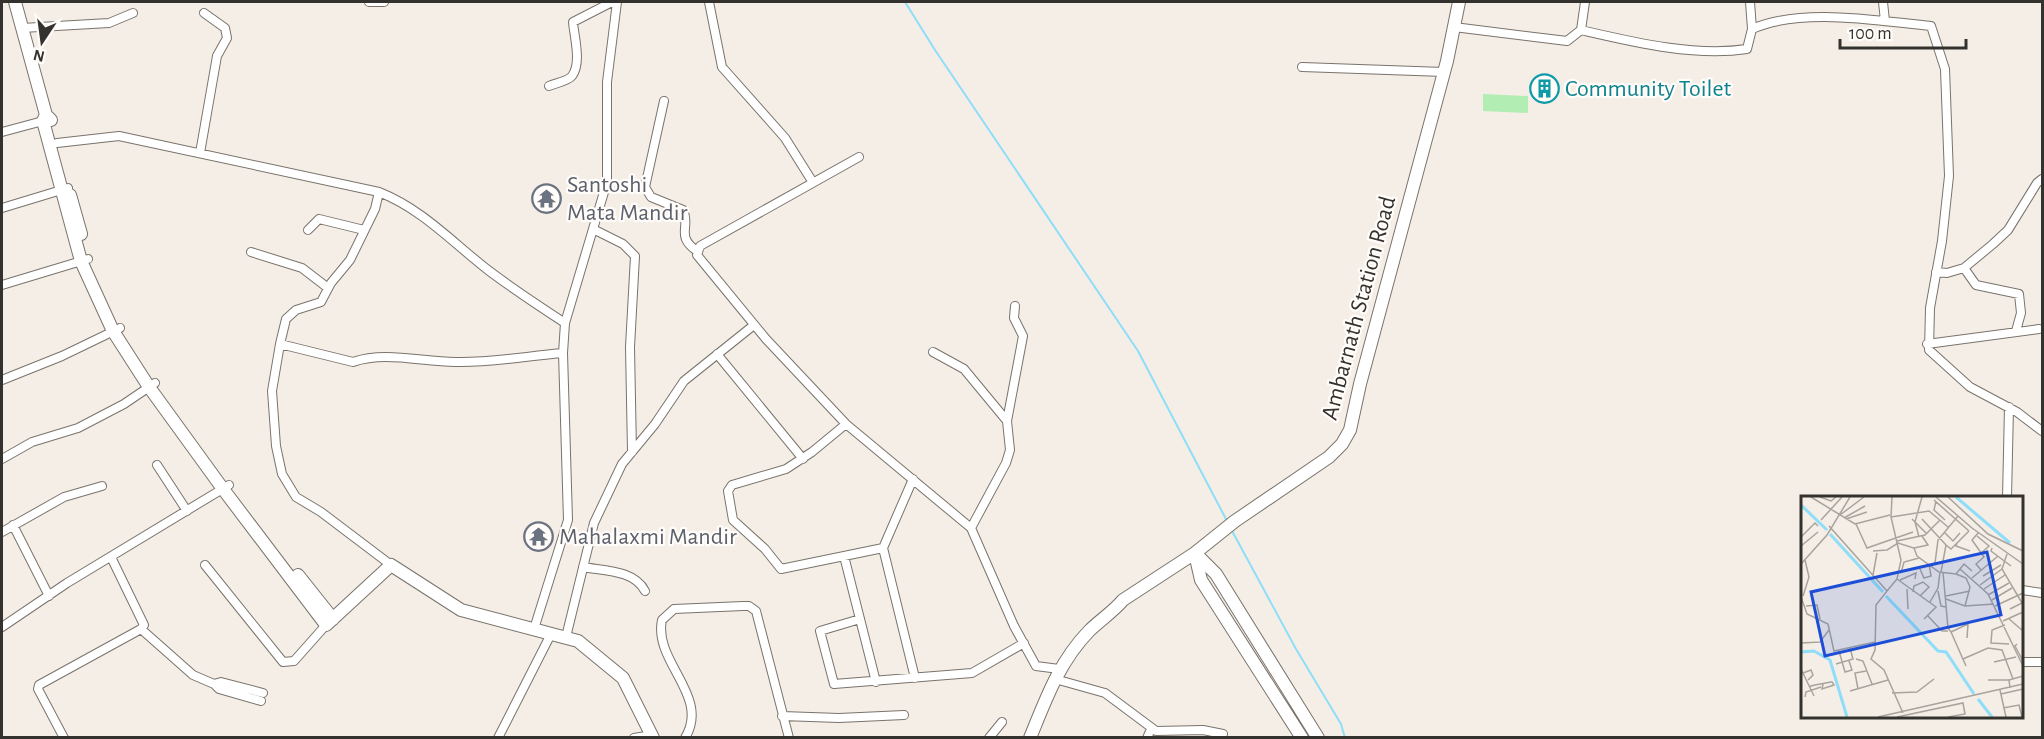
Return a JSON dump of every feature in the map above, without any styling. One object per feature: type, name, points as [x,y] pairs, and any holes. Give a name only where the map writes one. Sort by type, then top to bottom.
[{"type":"street","points":[[15,2],[85,260],[116,329],[152,385],[226,487],[329,622]]},
{"type":"street","points":[[369,2],[384,2]]},
{"type":"street","points":[[549,86],[570,78],[573,74],[576,55],[573,22],[612,2]]},
{"type":"street","points":[[534,629],[568,520],[563,353],[565,323],[607,182],[608,82],[617,2]]},
{"type":"street","points":[[709,2],[722,67],[785,138],[812,181]]},
{"type":"street","name":"Ambarnath Station Road","points":[[1030,738],[1057,674],[1090,630],[1111,614],[1123,600],[1195,553],[1235,521],[1329,458],[1342,444],[1350,430],[1360,384],[1444,72],[1460,2]]},
{"type":"street","points":[[1454,27],[1567,40],[1581,30],[1586,2]]},
{"type":"street","points":[[1581,30],[1675,47],[1726,52],[1747,50],[1752,29],[1750,2]]},
{"type":"street","points":[[1883,2],[1885,21]]},
{"type":"street","points":[[200,153],[217,56],[227,38],[225,28],[204,13]]},
{"type":"street","points":[[22,28],[109,23],[133,14]]},
{"type":"street","points":[[1752,29],[1785,19],[1885,21],[1931,26],[1945,69],[1949,176],[1947,208],[1927,344],[1931,354],[1970,387],[2009,407],[2043,431]]},
{"type":"street","points":[[1302,67],[1444,72]]},
{"type":"street","points":[[664,101],[645,187],[651,197],[683,210],[684,235],[689,246],[697,251],[699,259],[754,325],[846,424],[971,528],[1036,666],[1105,693],[1149,733],[1203,730],[1223,734]]},
{"type":"street","points":[[2,132],[45,118],[51,120],[64,189]]},
{"type":"street","points":[[57,143],[119,136],[379,192],[425,217],[486,269],[565,323]]},
{"type":"street","points":[[697,251],[700,246],[812,181],[860,157]]},
{"type":"street","points":[[1936,272],[1947,273],[1964,268],[2008,230],[2037,183],[2043,179]]},
{"type":"street","points":[[2,208],[64,189]]},
{"type":"street","points":[[379,192],[375,209],[350,260],[328,288],[321,302],[296,310],[286,319],[272,391],[276,446],[282,474],[296,497],[321,512],[391,565],[461,610],[578,641],[623,678],[652,736],[634,738]]},
{"type":"street","points":[[308,230],[319,219],[364,230]]},
{"type":"street","points":[[593,229],[633,250],[636,256],[630,359],[632,452]]},
{"type":"street","points":[[251,252],[302,268],[328,288]]},
{"type":"street","points":[[2,285],[85,260]]},
{"type":"street","points":[[1964,268],[1976,285],[2019,294],[2021,313],[2016,331]]},
{"type":"street","points":[[971,528],[1006,463],[1011,440],[1007,421],[1023,336],[1014,318],[1015,306]]},
{"type":"street","points":[[566,638],[594,523],[608,489],[684,381],[754,325]]},
{"type":"street","points":[[2,380],[62,356],[116,329]]},
{"type":"street","points":[[1927,344],[2039,329]]},
{"type":"street","points":[[280,344],[353,362],[362,358],[390,357],[471,362],[563,353]]},
{"type":"street","points":[[933,352],[964,369],[1007,421]]},
{"type":"street","points":[[717,354],[803,459]]},
{"type":"street","points":[[2,459],[32,442],[78,428],[124,404],[152,385]]},
{"type":"street","points":[[2007,496],[2009,407]]},
{"type":"street","points":[[846,424],[803,459],[786,469],[732,486],[726,495],[733,520],[765,549],[781,569],[883,548]]},
{"type":"street","points":[[157,465],[187,511]]},
{"type":"street","points":[[913,479],[883,548],[915,678]]},
{"type":"street","points":[[2,532],[64,497],[102,486]]},
{"type":"street","points":[[2,627],[226,487]]},
{"type":"street","points":[[13,525],[49,596]]},
{"type":"street","points":[[1195,553],[1201,580],[1302,738]]},
{"type":"street","points":[[1195,553],[1216,574],[1318,738]]},
{"type":"street","points":[[844,556],[876,682]]},
{"type":"street","points":[[64,738],[38,689],[39,685],[141,629],[144,625],[111,557]]},
{"type":"street","points":[[205,565],[284,662],[294,661],[329,622],[391,565]]},
{"type":"street","points":[[583,567],[631,576],[641,582],[645,591]]},
{"type":"street","points":[[2023,590],[2043,593]]},
{"type":"street","points":[[685,738],[692,722],[688,695],[662,641],[660,629],[662,620],[674,609],[743,606],[756,611],[789,738]]},
{"type":"street","points":[[860,619],[820,631],[832,682],[876,682],[972,673],[1024,643]]},
{"type":"street","points":[[141,629],[193,675],[214,684],[221,682],[262,697]]},
{"type":"street","points":[[498,738],[551,634]]},
{"type":"street","points":[[2023,662],[2043,662]]},
{"type":"street","points":[[782,716],[840,718],[904,715]]},
{"type":"street","points":[[989,738],[1002,722]]},
{"type":"green space","points":[[1483,94],[1528,96],[1528,113],[1483,111]]},
{"type":"waterway","points":[[905,2],[1138,351],[1227,521]]},
{"type":"waterway","points":[[1231,529],[1296,649],[1341,724],[1345,738]]},
{"type":"place","name":"Community Toilet","points":[[1544,89]]},
{"type":"place","name":"Santoshi Mata Mandir","points":[[546,199]]},
{"type":"place","name":"Mahalaxmi Mandir","points":[[538,537]]}]
